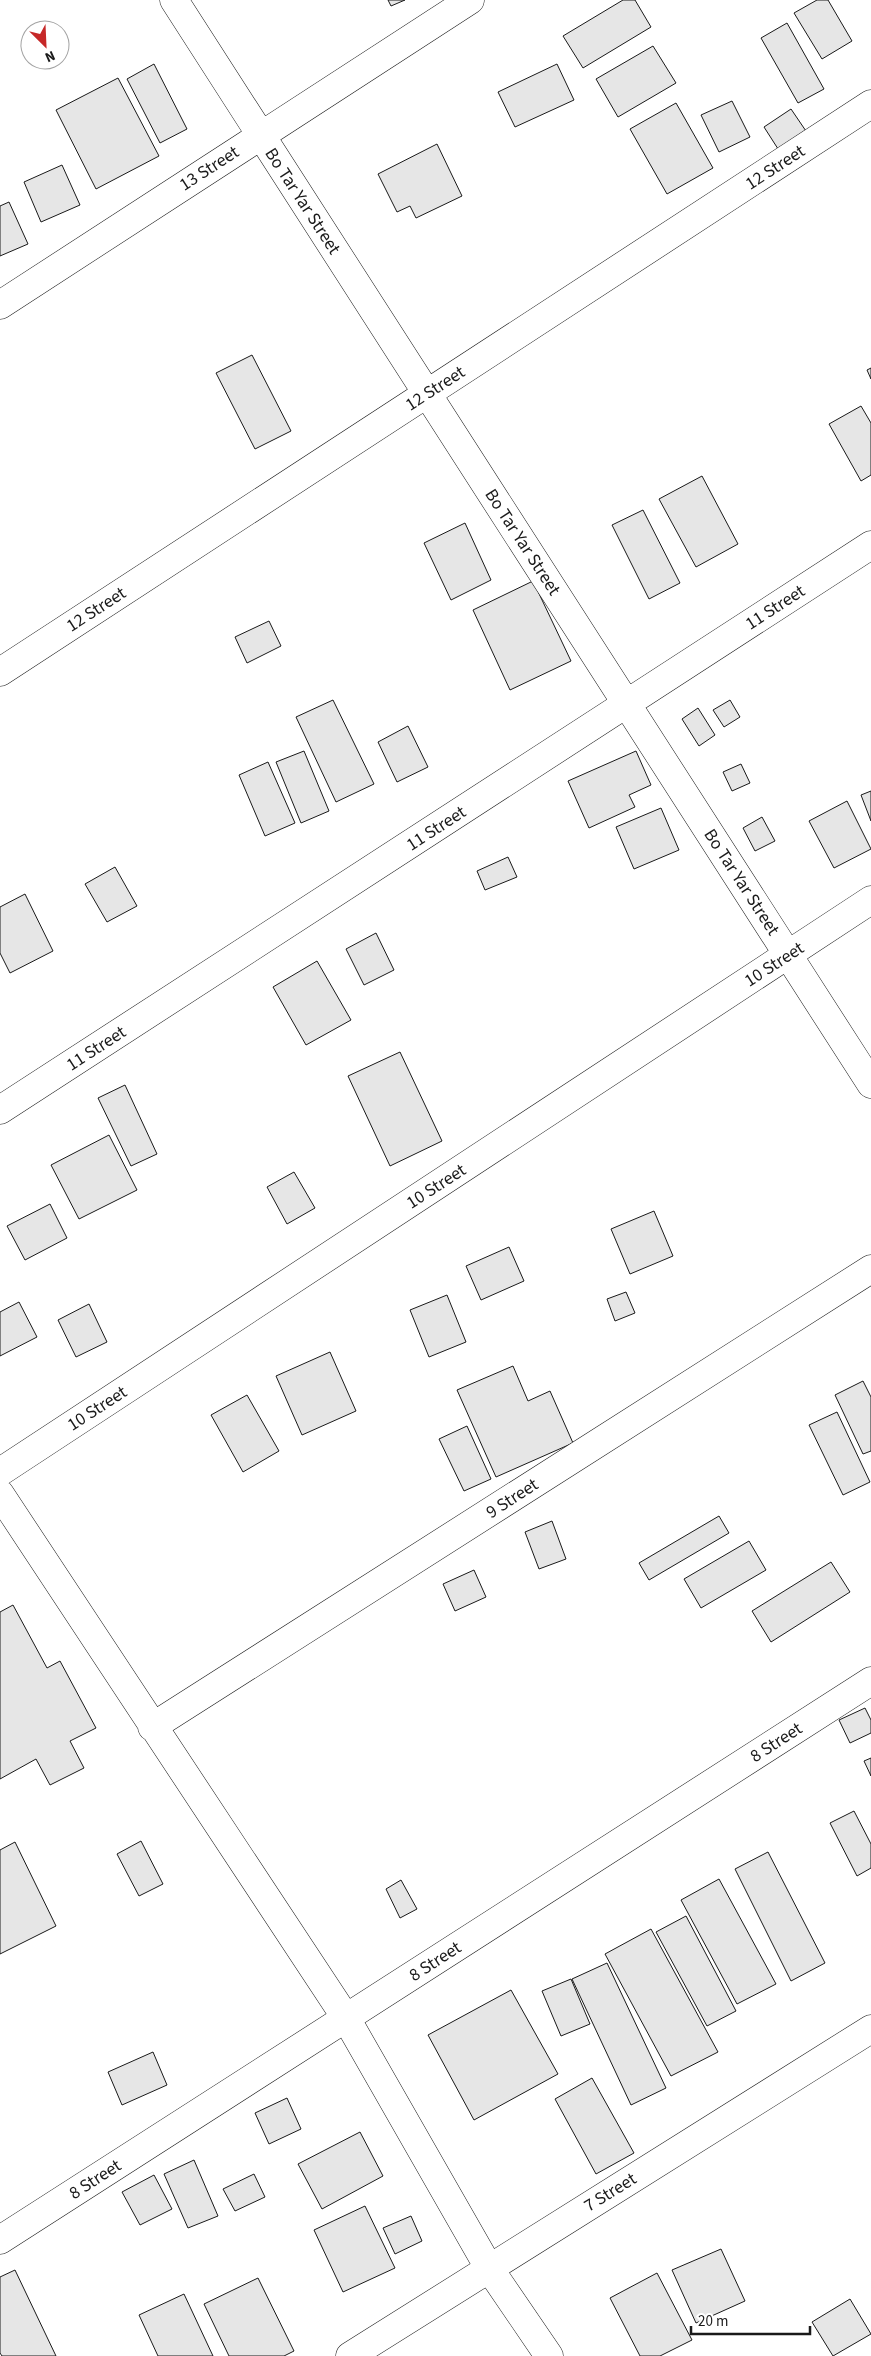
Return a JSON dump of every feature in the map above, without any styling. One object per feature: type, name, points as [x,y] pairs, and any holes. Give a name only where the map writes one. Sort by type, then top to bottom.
[{"type":"street","name":"Bo Tar Yar Street","points":[[174,0],[871,1084]]},
{"type":"street","name":"13 Street","points":[[0,305],[470,0]]},
{"type":"street","name":"12 Street","points":[[0,672],[871,104]]},
{"type":"street","name":"11 Street","points":[[0,1110],[871,545]]},
{"type":"street","name":"10 Street","points":[[0,1472],[871,900]]},
{"type":"street","name":"9 Street","points":[[152,1727],[871,1269]]},
{"type":"street","points":[[0,1494],[152,1727],[346,2018],[489,2268],[548,2356]]},
{"type":"street","name":"8 Street","points":[[0,2240],[871,1681]]},
{"type":"street","name":"7 Street","points":[[350,2356],[871,2029]]},
{"type":"building","points":[[388,0],[405,0],[391,6]]},
{"type":"building","points":[[623,0],[635,0],[651,27],[583,68],[563,36]]},
{"type":"building","points":[[817,0],[828,0],[852,41],[822,59],[794,13]]},
{"type":"building","points":[[787,23],[824,89],[798,103],[761,38]]},
{"type":"building","points":[[653,46],[676,83],[618,117],[596,79]]},
{"type":"building","points":[[154,64],[187,129],[160,143],[127,79]]},
{"type":"building","points":[[557,64],[574,100],[515,127],[498,92]]},
{"type":"building","points":[[118,78],[159,156],[96,189],[56,110]]},
{"type":"building","points":[[732,101],[750,137],[719,152],[701,115]]},
{"type":"building","points":[[676,103],[713,168],[667,194],[630,129]]},
{"type":"building","points":[[791,109],[808,134],[780,152],[764,127]]},
{"type":"building","points":[[437,144],[462,196],[416,218],[410,206],[397,212],[378,174]]},
{"type":"building","points":[[62,165],[80,205],[41,222],[24,182]]},
{"type":"building","points":[[9,202],[28,244],[0,256],[0,206]]},
{"type":"building","points":[[252,355],[291,431],[255,449],[216,373]]},
{"type":"building","points":[[871,368],[871,379],[867,370]]},
{"type":"building","points":[[861,406],[871,423],[871,475],[861,481],[829,424]]},
{"type":"building","points":[[702,476],[738,544],[696,567],[659,499]]},
{"type":"building","points":[[643,510],[680,583],[649,599],[612,525]]},
{"type":"building","points":[[465,523],[491,580],[451,600],[424,543]]},
{"type":"building","points":[[533,581],[571,661],[510,690],[473,610]]},
{"type":"building","points":[[269,621],[281,646],[247,663],[235,637]]},
{"type":"building","points":[[333,700],[374,784],[336,802],[296,717]]},
{"type":"building","points":[[730,700],[740,717],[724,727],[713,710]]},
{"type":"building","points":[[698,708],[715,735],[699,746],[682,719]]},
{"type":"building","points":[[408,726],[428,767],[397,782],[378,742]]},
{"type":"building","points":[[304,751],[329,811],[301,823],[276,762]]},
{"type":"building","points":[[636,751],[651,785],[629,795],[635,807],[589,828],[568,781]]},
{"type":"building","points":[[268,762],[295,823],[265,836],[239,775]]},
{"type":"building","points":[[741,764],[750,783],[732,791],[723,772]]},
{"type":"building","points":[[871,791],[871,821],[861,795]]},
{"type":"building","points":[[847,801],[871,849],[834,868],[809,821]]},
{"type":"building","points":[[661,808],[679,850],[634,869],[616,827]]},
{"type":"building","points":[[762,817],[775,841],[755,851],[743,828]]},
{"type":"building","points":[[508,857],[517,877],[485,890],[477,871]]},
{"type":"building","points":[[115,867],[137,906],[107,922],[85,884]]},
{"type":"building","points":[[25,894],[53,951],[10,973],[0,953],[0,907]]},
{"type":"building","points":[[376,933],[394,970],[364,985],[346,949]]},
{"type":"building","points":[[317,961],[351,1020],[306,1045],[273,987]]},
{"type":"building","points":[[400,1052],[442,1141],[390,1166],[348,1076]]},
{"type":"building","points":[[125,1085],[157,1154],[131,1166],[98,1098]]},
{"type":"building","points":[[109,1135],[137,1190],[79,1219],[51,1165]]},
{"type":"building","points":[[294,1172],[315,1208],[287,1224],[267,1187]]},
{"type":"building","points":[[50,1204],[67,1238],[25,1260],[7,1226]]},
{"type":"building","points":[[654,1211],[673,1256],[630,1274],[611,1229]]},
{"type":"building","points":[[509,1247],[524,1281],[481,1300],[466,1266]]},
{"type":"building","points":[[626,1292],[635,1313],[615,1321],[607,1299]]},
{"type":"building","points":[[447,1295],[466,1342],[429,1357],[410,1310]]},
{"type":"building","points":[[19,1302],[37,1337],[0,1356],[0,1312]]},
{"type":"building","points":[[89,1304],[107,1342],[76,1357],[58,1320]]},
{"type":"building","points":[[330,1352],[356,1411],[302,1435],[276,1376]]},
{"type":"building","points":[[513,1366],[528,1401],[550,1391],[573,1443],[496,1477],[457,1390]]},
{"type":"building","points":[[863,1381],[871,1397],[871,1451],[863,1454],[835,1395]]},
{"type":"building","points":[[247,1395],[279,1451],[243,1472],[211,1415]]},
{"type":"building","points":[[837,1412],[870,1482],[843,1495],[809,1425]]},
{"type":"building","points":[[467,1426],[491,1479],[464,1491],[439,1439]]},
{"type":"building","points":[[719,1516],[729,1533],[649,1580],[639,1563]]},
{"type":"building","points":[[552,1521],[566,1559],[539,1569],[525,1532]]},
{"type":"building","points":[[749,1541],[766,1570],[701,1608],[684,1579]]},
{"type":"building","points":[[831,1562],[850,1592],[771,1642],[752,1611]]},
{"type":"building","points":[[474,1570],[486,1597],[455,1611],[443,1584]]},
{"type":"building","points":[[13,1605],[47,1668],[60,1661],[96,1728],[70,1741],[84,1768],[50,1785],[36,1759],[0,1779],[0,1612]]},
{"type":"building","points":[[865,1708],[871,1720],[871,1733],[850,1743],[839,1720]]},
{"type":"building","points":[[871,1758],[871,1776],[864,1761]]},
{"type":"building","points":[[854,1811],[871,1844],[871,1868],[857,1876],[830,1823]]},
{"type":"building","points":[[141,1841],[163,1884],[139,1896],[117,1854]]},
{"type":"building","points":[[15,1842],[56,1926],[0,1954],[0,1850]]},
{"type":"building","points":[[768,1852],[825,1963],[791,1981],[735,1869]]},
{"type":"building","points":[[719,1879],[776,1984],[737,2004],[681,1900]]},
{"type":"building","points":[[401,1880],[417,1909],[400,1918],[386,1889]]},
{"type":"building","points":[[686,1916],[736,2011],[707,2026],[656,1932]]},
{"type":"building","points":[[651,1929],[718,2052],[671,2076],[605,1954]]},
{"type":"building","points":[[607,1963],[666,2088],[631,2105],[572,1979]]},
{"type":"building","points":[[571,1979],[590,2024],[561,2036],[542,1991]]},
{"type":"building","points":[[511,1990],[558,2074],[474,2120],[428,2035]]},
{"type":"building","points":[[153,2052],[167,2085],[122,2105],[108,2072]]},
{"type":"building","points":[[592,2078],[634,2153],[596,2174],[555,2099]]},
{"type":"building","points":[[287,2098],[301,2129],[269,2144],[255,2113]]},
{"type":"building","points":[[360,2132],[383,2176],[322,2209],[298,2164]]},
{"type":"building","points":[[194,2160],[218,2216],[188,2228],[164,2174]]},
{"type":"building","points":[[254,2174],[265,2197],[235,2211],[223,2189]]},
{"type":"building","points":[[154,2175],[172,2209],[140,2225],[122,2192]]},
{"type":"building","points":[[365,2206],[395,2268],[343,2292],[314,2230]]},
{"type":"building","points":[[411,2216],[422,2241],[395,2254],[383,2228]]},
{"type":"building","points":[[721,2249],[745,2301],[696,2323],[672,2270]]},
{"type":"building","points":[[15,2270],[56,2356],[2,2356],[0,2353],[0,2277]]},
{"type":"building","points":[[657,2273],[692,2340],[660,2356],[640,2356],[610,2298]]},
{"type":"building","points":[[258,2278],[294,2351],[284,2356],[229,2356],[204,2304]]},
{"type":"building","points":[[184,2294],[213,2356],[158,2356],[139,2315]]},
{"type":"building","points":[[850,2299],[871,2334],[833,2356],[812,2322]]}]
